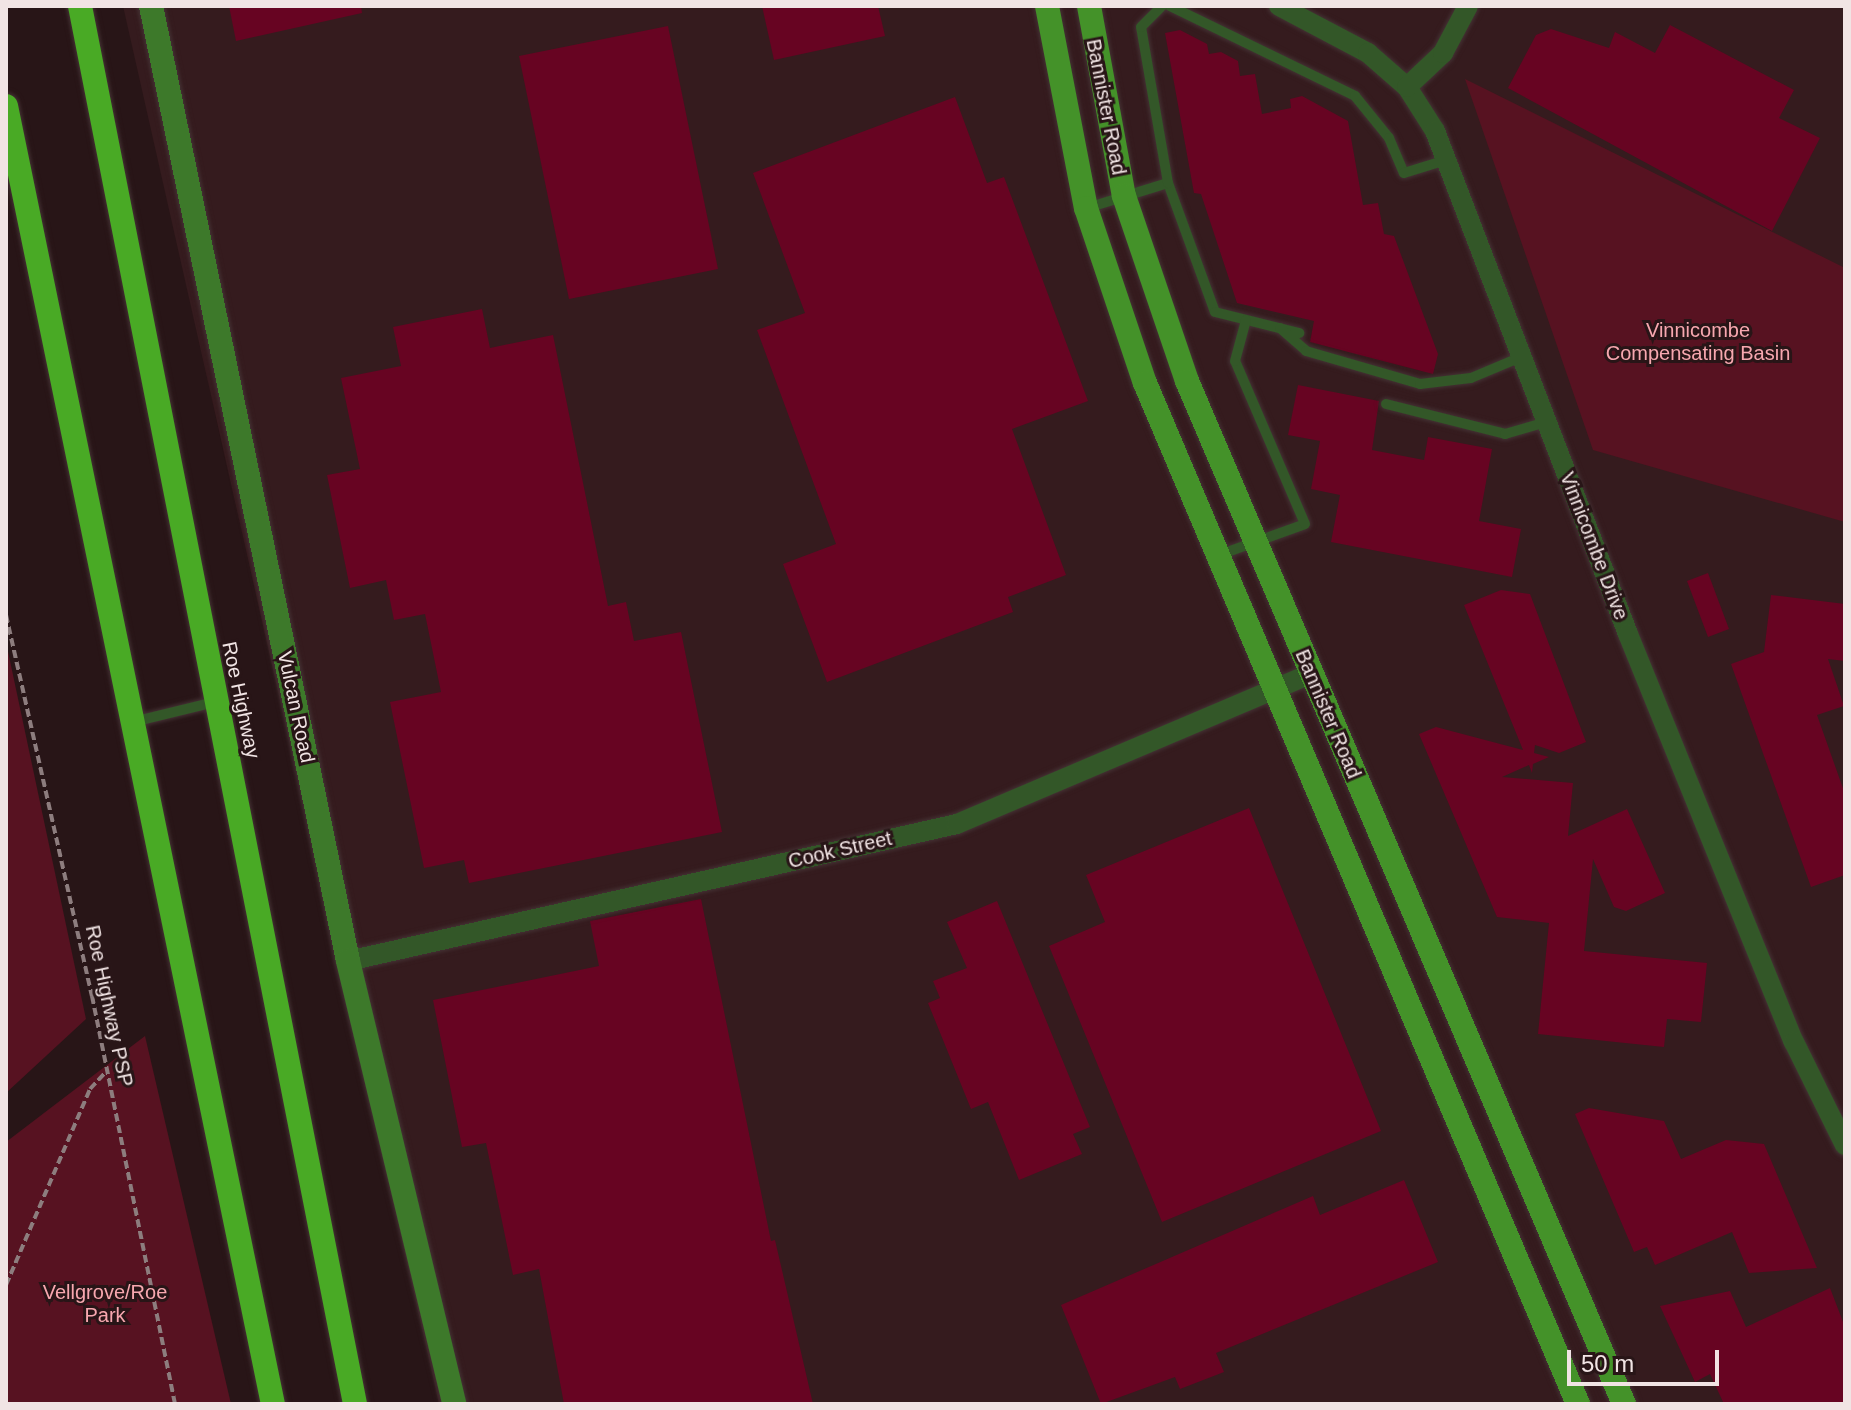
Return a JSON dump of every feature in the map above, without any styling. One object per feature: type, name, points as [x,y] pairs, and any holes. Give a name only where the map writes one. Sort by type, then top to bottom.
[{"type":"highway","name":"Roe Highway","points":[[80,6],[355,1404]]},
{"type":"highway","points":[[6,106],[273,1404]]},
{"type":"main road","name":"Bannister Road","points":[[1047,6],[1086,208],[1145,383],[1578,1404]]},
{"type":"main road","name":"Bannister Road","points":[[1089,6],[1124,196],[1187,381],[1624,1404]]},
{"type":"street","name":"Vulcan Road","points":[[151,6],[348,961],[454,1404]]},
{"type":"street","name":"Vinnicombe Drive","points":[[1279,6],[1368,53],[1407,87],[1435,131],[1546,422],[1794,1042],[1845,1145]]},
{"type":"street","points":[[1407,87],[1443,53],[1468,6]]},
{"type":"street","name":"Cook Street","points":[[348,961],[957,824],[1311,674]]},
{"type":"lane","points":[[1162,6],[1141,27],[1168,183],[1215,312],[1299,333]]},
{"type":"lane","points":[[1170,6],[1355,96],[1389,138],[1404,173],[1446,160]]},
{"type":"lane","points":[[1086,208],[1168,183]]},
{"type":"lane","points":[[1217,555],[1305,524],[1235,361],[1246,320]]},
{"type":"lane","points":[[1280,328],[1306,351],[1420,384],[1471,378],[1521,357]]},
{"type":"lane","points":[[1386,404],[1505,434],[1546,422]]},
{"type":"lane","points":[[133,722],[217,702]]},
{"type":"path","name":"Roe Highway PSP","points":[[6,615],[175,1404]]},
{"type":"path","points":[[6,1285],[90,1089],[106,1072]]},
{"type":"shaded area","points":[[123,6],[1845,6],[1845,1404],[439,1404]]},
{"type":"green space","name":"Vinnicombe Compensating Basin","points":[[1465,79],[1845,268],[1845,522],[1593,450]]},
{"type":"green space","points":[[6,642],[86,1019],[6,1093]]},
{"type":"green space","name":"Vellgrove/Roe Park","points":[[145,1036],[231,1404],[6,1404],[6,1142]]},
{"type":"building","points":[[229,6],[361,6],[362,13],[236,41]]},
{"type":"building","points":[[762,6],[878,6],[885,36],[774,60]]},
{"type":"building","points":[[1670,25],[1794,90],[1779,118],[1820,138],[1772,231],[1508,88],[1536,35],[1551,29],[1609,48],[1615,32],[1655,53]]},
{"type":"building","points":[[668,26],[718,269],[569,299],[519,56]]},
{"type":"building","points":[[1180,30],[1207,44],[1209,54],[1221,52],[1238,61],[1240,76],[1255,74],[1262,114],[1291,108],[1290,99],[1302,96],[1348,121],[1363,205],[1378,203],[1384,234],[1394,236],[1438,354],[1433,374],[1310,342],[1314,321],[1237,303],[1201,194],[1194,193],[1165,33]]},
{"type":"building","points":[[955,97],[987,183],[1004,177],[1088,401],[1012,429],[1066,575],[1008,597],[1013,612],[827,682],[783,564],[836,544],[757,330],[805,313],[753,173]]},
{"type":"building","points":[[482,309],[490,348],[553,335],[608,606],[626,602],[634,641],[681,632],[722,832],[469,883],[464,860],[424,868],[390,702],[441,692],[425,614],[394,620],[386,580],[350,588],[327,475],[360,469],[341,378],[401,366],[393,327]]},
{"type":"building","points":[[1298,385],[1379,401],[1372,450],[1424,460],[1428,437],[1492,449],[1479,521],[1521,529],[1512,577],[1331,542],[1340,495],[1311,489],[1320,441],[1288,435]]},
{"type":"building","points":[[1708,573],[1729,629],[1708,637],[1687,581]]},
{"type":"building","points":[[1501,590],[1530,594],[1586,742],[1559,753],[1535,745],[1534,753],[1549,757],[1533,764],[1532,773],[1529,765],[1502,777],[1573,783],[1568,836],[1627,809],[1665,893],[1626,911],[1614,907],[1593,859],[1584,951],[1707,963],[1701,1022],[1667,1019],[1664,1047],[1538,1034],[1549,923],[1497,917],[1419,734],[1436,727],[1523,750],[1464,605]]},
{"type":"building","points":[[1771,595],[1845,604],[1845,661],[1828,659],[1844,706],[1817,715],[1845,794],[1845,875],[1811,887],[1731,664],[1764,652]]},
{"type":"building","points":[[1249,808],[1381,1131],[1162,1222],[1049,946],[1105,922],[1086,875]]},
{"type":"building","points":[[701,899],[771,1241],[775,1240],[813,1404],[564,1404],[539,1269],[513,1275],[486,1143],[462,1147],[433,1000],[599,966],[590,921]]},
{"type":"building","points":[[997,901],[1090,1127],[1073,1134],[1082,1154],[1019,1180],[988,1102],[971,1109],[928,1003],[940,998],[933,981],[967,968],[947,922]]},
{"type":"building","points":[[1589,1108],[1664,1121],[1681,1159],[1726,1140],[1764,1144],[1817,1268],[1749,1273],[1732,1232],[1655,1265],[1647,1247],[1634,1252],[1575,1114]]},
{"type":"building","points":[[1404,1180],[1438,1262],[1216,1353],[1224,1372],[1180,1389],[1175,1377],[1101,1404],[1061,1305],[1313,1196],[1320,1215]]},
{"type":"building","points":[[1830,1288],[1845,1327],[1845,1404],[1724,1404],[1710,1374],[1695,1382],[1660,1306],[1730,1291],[1746,1327]]}]
